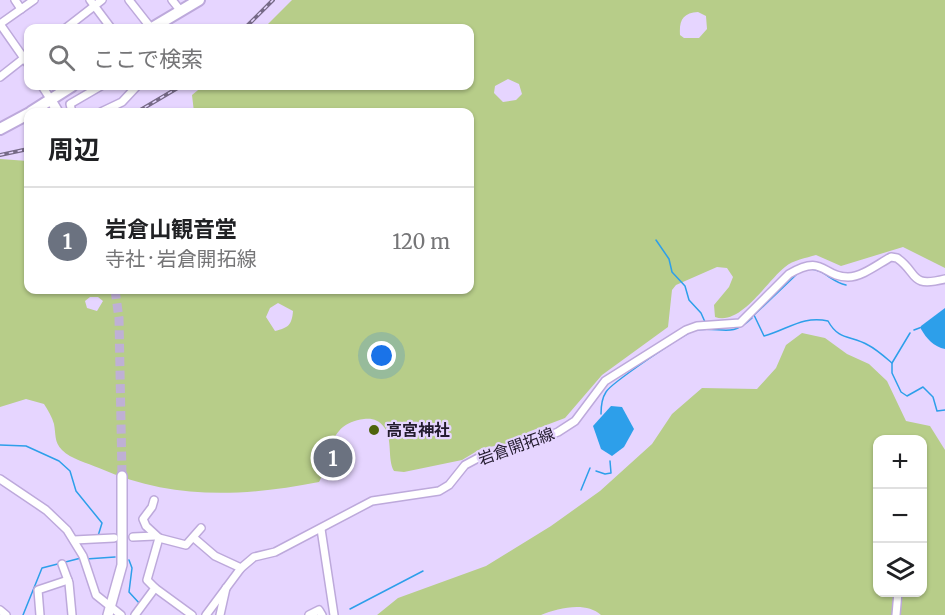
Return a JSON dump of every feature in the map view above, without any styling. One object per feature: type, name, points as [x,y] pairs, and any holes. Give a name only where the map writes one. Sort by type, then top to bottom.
[{"type":"main road","points":[[158,24],[199,0]]},
{"type":"main road","points":[[38,108],[66,90]]},
{"type":"main road","points":[[51,100],[56,108]]},
{"type":"main road","points":[[0,129],[24,116]]},
{"type":"main road","points":[[110,611],[122,565],[122,476]]},
{"type":"street","points":[[15,0],[21,9]]},
{"type":"street","points":[[24,55],[0,24],[34,0]]},
{"type":"street","points":[[72,24],[92,3],[102,0]]},
{"type":"street","points":[[129,0],[149,24]]},
{"type":"street","points":[[172,0],[180,10]]},
{"type":"street","points":[[92,3],[108,24]]},
{"type":"street","points":[[0,77],[24,61]]},
{"type":"street","points":[[45,90],[51,100]]},
{"type":"street","points":[[71,108],[70,104],[94,90]]},
{"type":"street","points":[[109,108],[122,102],[133,90]]},
{"type":"street","name":"岩倉開拓線","points":[[206,615],[241,568],[254,557],[275,552],[372,501],[439,491],[449,485],[465,465],[480,457],[515,450],[558,432],[575,421],[605,381],[686,330],[697,326],[740,323],[789,274],[798,269],[813,266],[825,268],[840,276],[853,276],[891,257],[902,261],[910,274],[920,281],[945,279]]},
{"type":"street","points":[[0,479],[46,510],[74,540],[83,556],[96,595],[110,611],[121,615]]},
{"type":"street","points":[[154,500],[143,519],[157,537]]},
{"type":"street","points":[[133,537],[157,537],[186,545],[201,528]]},
{"type":"street","points":[[321,529],[334,615]]},
{"type":"street","points":[[157,537],[147,580],[192,615]]},
{"type":"street","points":[[74,540],[114,538]]},
{"type":"street","points":[[194,538],[215,556],[241,568]]},
{"type":"street","points":[[62,564],[68,580],[72,615]]},
{"type":"street","points":[[40,615],[38,590],[68,580]]},
{"type":"street","points":[[135,615],[155,588]]},
{"type":"street","points":[[220,615],[226,599],[226,588]]},
{"type":"street","points":[[896,615],[898,597]]},
{"type":"street","points":[[0,610],[6,615]]},
{"type":"street","points":[[309,615],[319,610],[322,615]]},
{"type":"green space","points":[[292,0],[945,0],[945,268],[903,247],[841,266],[816,255],[788,265],[744,309],[725,318],[715,317],[714,305],[729,287],[733,277],[727,268],[717,267],[676,285],[672,290],[668,327],[602,375],[565,418],[528,432],[514,443],[482,448],[462,460],[404,472],[394,471],[387,432],[378,421],[367,419],[351,422],[336,435],[319,482],[235,493],[207,493],[153,486],[79,460],[62,450],[56,441],[54,424],[44,404],[26,399],[0,407],[0,159],[24,161],[24,294],[474,294],[474,108],[194,108],[192,95],[198,90],[474,90],[474,24],[268,24]],"holes":[[[698,12],[706,16],[707,29],[699,38],[684,38],[680,35],[681,21],[685,16]],[[508,79],[519,84],[522,94],[516,100],[503,102],[494,93],[495,86]],[[90,297],[98,297],[103,301],[97,311],[87,308],[85,301]],[[278,303],[293,311],[292,320],[288,325],[275,331],[266,317],[270,308]]]},
{"type":"green space","points":[[802,333],[825,338],[847,354],[869,364],[887,381],[906,421],[930,426],[945,450],[945,615],[601,615],[588,608],[572,607],[541,615],[377,615],[398,598],[486,566],[551,526],[600,491],[652,444],[672,414],[702,388],[757,389],[776,368],[786,345]]},
{"type":"water","points":[[945,308],[945,349],[931,342],[921,326]]},
{"type":"water","points":[[611,406],[622,407],[634,429],[624,447],[612,456],[601,449],[593,426]]},
{"type":"waterway","points":[[656,240],[669,259],[672,272],[685,286],[689,300],[701,313],[705,322]]},
{"type":"waterway","points":[[809,269],[819,271],[846,285]]},
{"type":"waterway","points":[[798,273],[754,315],[764,336],[811,320],[828,321],[836,332],[862,342],[892,363]]},
{"type":"waterway","points":[[601,414],[604,397],[611,387],[678,339],[696,330],[731,330],[752,318]]},
{"type":"waterway","points":[[914,330],[922,327]]},
{"type":"waterway","points":[[910,333],[892,363],[892,373],[901,392],[907,396],[923,387],[933,397],[937,411],[945,410]]},
{"type":"waterway","points":[[0,445],[26,446],[59,461],[70,471],[76,491],[102,523],[98,536]]},
{"type":"waterway","points":[[596,471],[611,473],[610,461]]},
{"type":"waterway","points":[[581,490],[590,468]]},
{"type":"waterway","points":[[86,559],[115,557]]},
{"type":"waterway","points":[[23,615],[42,568],[81,558]]},
{"type":"waterway","points":[[129,560],[132,568],[129,592],[140,604]]},
{"type":"waterway","points":[[350,609],[423,571]]},
{"type":"tunnel","points":[[116,294],[119,318],[122,476]]},
{"type":"railway","points":[[249,24],[273,0]]},
{"type":"railway","points":[[144,108],[174,90]]},
{"type":"railway","points":[[0,155],[24,150]]},
{"type":"place","name":"高宮神社","points":[[374,430]]},
{"type":"place","name":"岩倉山観音堂","points":[[333,458]]}]
